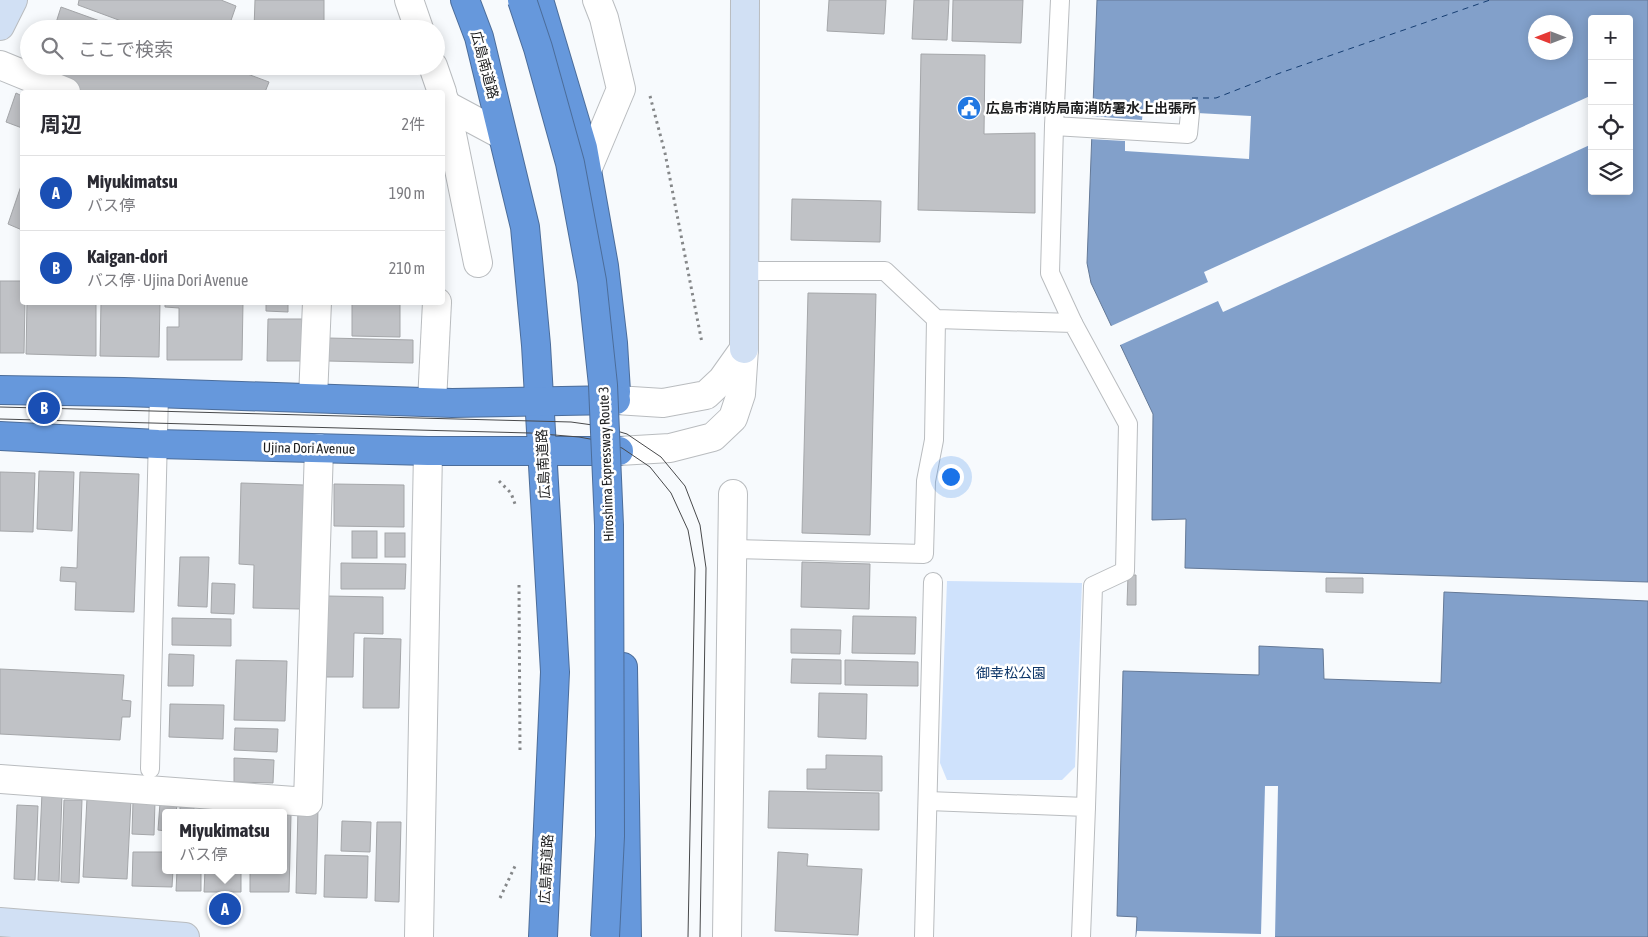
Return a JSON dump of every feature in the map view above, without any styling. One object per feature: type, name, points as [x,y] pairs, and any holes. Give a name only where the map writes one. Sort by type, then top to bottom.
[{"type":"highway","name":"広島南道路","points":[[465,0],[479,37],[525,227],[536,345],[555,672],[542,937]]},
{"type":"highway","name":"Hiroshima Expressway Route 3","points":[[522,0],[538,48],[570,163],[592,281],[603,385],[609,554],[610,836],[606,937]]},
{"type":"highway","points":[[539,0],[583,148],[604,266],[613,342],[619,451],[627,937]]},
{"type":"highway","points":[[0,390],[432,402],[616,400]]},
{"type":"highway","name":"Ujina Dori Avenue","points":[[0,436],[158,444],[428,451],[619,451]]},
{"type":"street","points":[[0,26],[13,0]]},
{"type":"street","points":[[409,0],[416,20]]},
{"type":"street","points":[[587,170],[621,89],[604,18],[597,0]]},
{"type":"street","points":[[619,451],[670,448],[713,437],[733,418],[741,394],[744,350],[745,0]]},
{"type":"street","points":[[0,65],[20,73]]},
{"type":"street","points":[[24,75],[61,90]]},
{"type":"street","points":[[436,75],[442,90]]},
{"type":"street","points":[[445,98],[502,135]]},
{"type":"street","points":[[445,102],[478,263]]},
{"type":"street","points":[[313,398],[317,305]]},
{"type":"street","points":[[432,402],[437,305]]},
{"type":"street","points":[[616,400],[663,403],[706,396],[722,380],[744,350]]},
{"type":"street","points":[[0,779],[308,802],[319,448]]},
{"type":"street","points":[[419,937],[428,451]]},
{"type":"street","points":[[727,937],[733,494]]},
{"type":"street","points":[[0,922],[186,937]]},
{"type":"lane","points":[[1060,0],[1050,272],[1073,323],[1128,424],[1125,571],[1093,586],[1081,937]]},
{"type":"lane","points":[[1054,126],[1188,134],[1190,113]]},
{"type":"lane","points":[[744,271],[885,271],[936,319],[1073,323]]},
{"type":"lane","points":[[733,549],[924,554],[926,480],[934,440],[936,319]]},
{"type":"lane","points":[[150,769],[159,393]]},
{"type":"lane","points":[[928,933],[932,866],[928,801],[933,582]]},
{"type":"lane","points":[[928,801],[1086,807]]},
{"type":"path","points":[[648,90],[665,153],[702,342]]},
{"type":"path","points":[[497,480],[512,493],[516,507]]},
{"type":"path","points":[[518,583],[520,760]]},
{"type":"path","points":[[500,898],[516,864],[516,854]]},
{"type":"green space","name":"御幸松公園","points":[[947,581],[1082,583],[1075,767],[1062,780],[947,780],[940,763]]},
{"type":"water","points":[[1097,0],[1648,0],[1648,582],[1185,568],[1186,519],[1152,520],[1153,414],[1091,283],[1087,263]]},
{"type":"water","points":[[1444,592],[1648,601],[1648,937],[1136,937],[1137,917],[1117,916],[1123,671],[1259,675],[1259,646],[1323,649],[1324,679],[1441,683]]},
{"type":"pier","points":[[1588,97],[1588,146],[1223,312],[1218,301],[1118,346],[1109,327],[1208,282],[1204,272]]},
{"type":"pier","points":[[1143,110],[1251,116],[1249,159],[1125,151],[1125,141],[1089,139],[1090,116],[1142,120]]},
{"type":"pier","points":[[1265,786],[1278,786],[1275,937],[1136,937],[1137,931],[1261,934]]},
{"type":"building","points":[[79,0],[221,0],[236,6],[231,20],[119,20],[78,5]]},
{"type":"building","points":[[255,0],[324,0],[324,20],[254,20]]},
{"type":"building","points":[[829,0],[886,0],[884,34],[827,31]]},
{"type":"building","points":[[914,0],[949,0],[947,40],[912,39]]},
{"type":"building","points":[[953,0],[1023,0],[1021,43],[952,41]]},
{"type":"building","points":[[61,7],[97,20],[57,20]]},
{"type":"building","points":[[921,54],[985,55],[984,134],[1035,133],[1035,213],[918,210]]},
{"type":"building","points":[[250,75],[269,82],[266,90],[75,90],[36,76]]},
{"type":"building","points":[[16,93],[20,95],[20,127],[6,122]]},
{"type":"building","points":[[20,189],[20,229],[8,224]]},
{"type":"building","points":[[792,199],[881,201],[880,242],[791,240]]},
{"type":"building","points":[[0,281],[20,281],[20,305],[25,305],[24,353],[0,353]]},
{"type":"building","points":[[808,293],[876,294],[870,535],[802,533]]},
{"type":"building","points":[[27,305],[96,305],[96,356],[26,354]]},
{"type":"building","points":[[101,305],[160,305],[159,357],[100,356]]},
{"type":"building","points":[[165,305],[243,305],[242,360],[167,360],[167,327],[179,327],[179,308],[165,307]]},
{"type":"building","points":[[266,305],[288,305],[288,312],[266,311]]},
{"type":"building","points":[[352,305],[400,305],[400,337],[352,336]]},
{"type":"building","points":[[268,319],[302,319],[302,361],[267,361]]},
{"type":"building","points":[[328,338],[413,340],[413,363],[328,361]]},
{"type":"building","points":[[39,471],[74,472],[72,531],[37,529]]},
{"type":"building","points":[[0,472],[35,473],[33,532],[0,531]]},
{"type":"building","points":[[80,472],[139,474],[134,612],[75,610],[76,582],[60,581],[61,567],[77,568]]},
{"type":"building","points":[[241,483],[304,485],[300,609],[253,608],[254,565],[239,564]]},
{"type":"building","points":[[334,484],[404,485],[404,527],[334,526]]},
{"type":"building","points":[[352,531],[377,531],[377,558],[352,558]]},
{"type":"building","points":[[385,533],[405,533],[405,557],[385,557]]},
{"type":"building","points":[[180,557],[209,557],[207,607],[178,606]]},
{"type":"building","points":[[802,562],[870,564],[869,609],[801,607]]},
{"type":"building","points":[[341,563],[406,564],[405,589],[341,589]]},
{"type":"building","points":[[1128,575],[1136,575],[1136,605],[1127,605]]},
{"type":"building","points":[[1326,578],[1363,578],[1363,593],[1326,592]]},
{"type":"building","points":[[212,583],[235,584],[234,614],[211,613]]},
{"type":"building","points":[[327,596],[383,597],[383,634],[354,633],[353,677],[325,677]]},
{"type":"building","points":[[853,616],[916,617],[915,654],[852,653]]},
{"type":"building","points":[[172,618],[231,619],[231,646],[172,645]]},
{"type":"building","points":[[791,629],[841,630],[840,654],[791,653]]},
{"type":"building","points":[[364,638],[401,639],[399,708],[363,708]]},
{"type":"building","points":[[169,654],[194,655],[193,686],[168,686]]},
{"type":"building","points":[[792,659],[841,660],[841,684],[791,683]]},
{"type":"building","points":[[236,660],[287,661],[285,721],[234,720]]},
{"type":"building","points":[[845,660],[918,662],[918,686],[845,685]]},
{"type":"building","points":[[0,669],[124,675],[122,700],[131,701],[130,717],[122,717],[120,740],[0,734]]},
{"type":"building","points":[[819,693],[867,694],[866,739],[818,737]]},
{"type":"building","points":[[170,704],[224,705],[223,739],[169,737]]},
{"type":"building","points":[[235,728],[278,729],[277,752],[234,750]]},
{"type":"building","points":[[826,755],[882,756],[882,791],[807,789],[807,769],[826,769]]},
{"type":"building","points":[[234,758],[274,760],[273,783],[234,782]]},
{"type":"building","points":[[769,791],[879,793],[879,830],[768,828]]},
{"type":"building","points":[[42,793],[62,794],[59,881],[38,880]]},
{"type":"building","points":[[87,798],[131,800],[127,879],[83,877]]},
{"type":"building","points":[[64,800],[82,800],[79,883],[61,882]]},
{"type":"building","points":[[133,801],[155,802],[154,835],[132,834]]},
{"type":"building","points":[[180,802],[194,802],[194,809],[180,809]]},
{"type":"building","points":[[160,803],[177,804],[176,809],[162,809],[162,830],[158,830]]},
{"type":"building","points":[[206,804],[243,805],[242,809],[206,809]]},
{"type":"building","points":[[17,805],[38,806],[35,880],[14,879]]},
{"type":"building","points":[[298,808],[318,808],[316,894],[296,893]]},
{"type":"building","points":[[287,815],[291,815],[289,892],[250,892],[250,874],[287,874]]},
{"type":"building","points":[[342,821],[371,822],[370,852],[341,851]]},
{"type":"building","points":[[377,822],[401,822],[399,902],[375,901]]},
{"type":"building","points":[[133,852],[162,852],[162,874],[173,874],[172,887],[132,886]]},
{"type":"building","points":[[778,852],[808,854],[807,866],[862,869],[858,935],[775,931]]},
{"type":"building","points":[[325,855],[368,856],[367,898],[324,897]]},
{"type":"building","points":[[177,874],[201,874],[201,891],[176,891]]},
{"type":"building","points":[[205,874],[241,874],[241,892],[204,892]]},
{"type":"ferry route","points":[[1189,106],[1189,98],[1216,98],[1280,73],[1490,0]]},
{"type":"tram line","points":[[0,407],[571,422],[600,426],[627,434],[661,457],[685,486],[700,525],[706,568],[700,937]]},
{"type":"tram line","points":[[0,419],[530,433],[579,437],[601,441],[622,448],[650,467],[671,493],[688,530],[695,568],[688,937]]},
{"type":"place","name":"広島市消防局南消防署水上出張所","points":[[969,108]]},
{"type":"place","name":"Kaigan-dori","points":[[44,408]]},
{"type":"place","name":"Miyukimatsu","points":[[225,909]]}]
